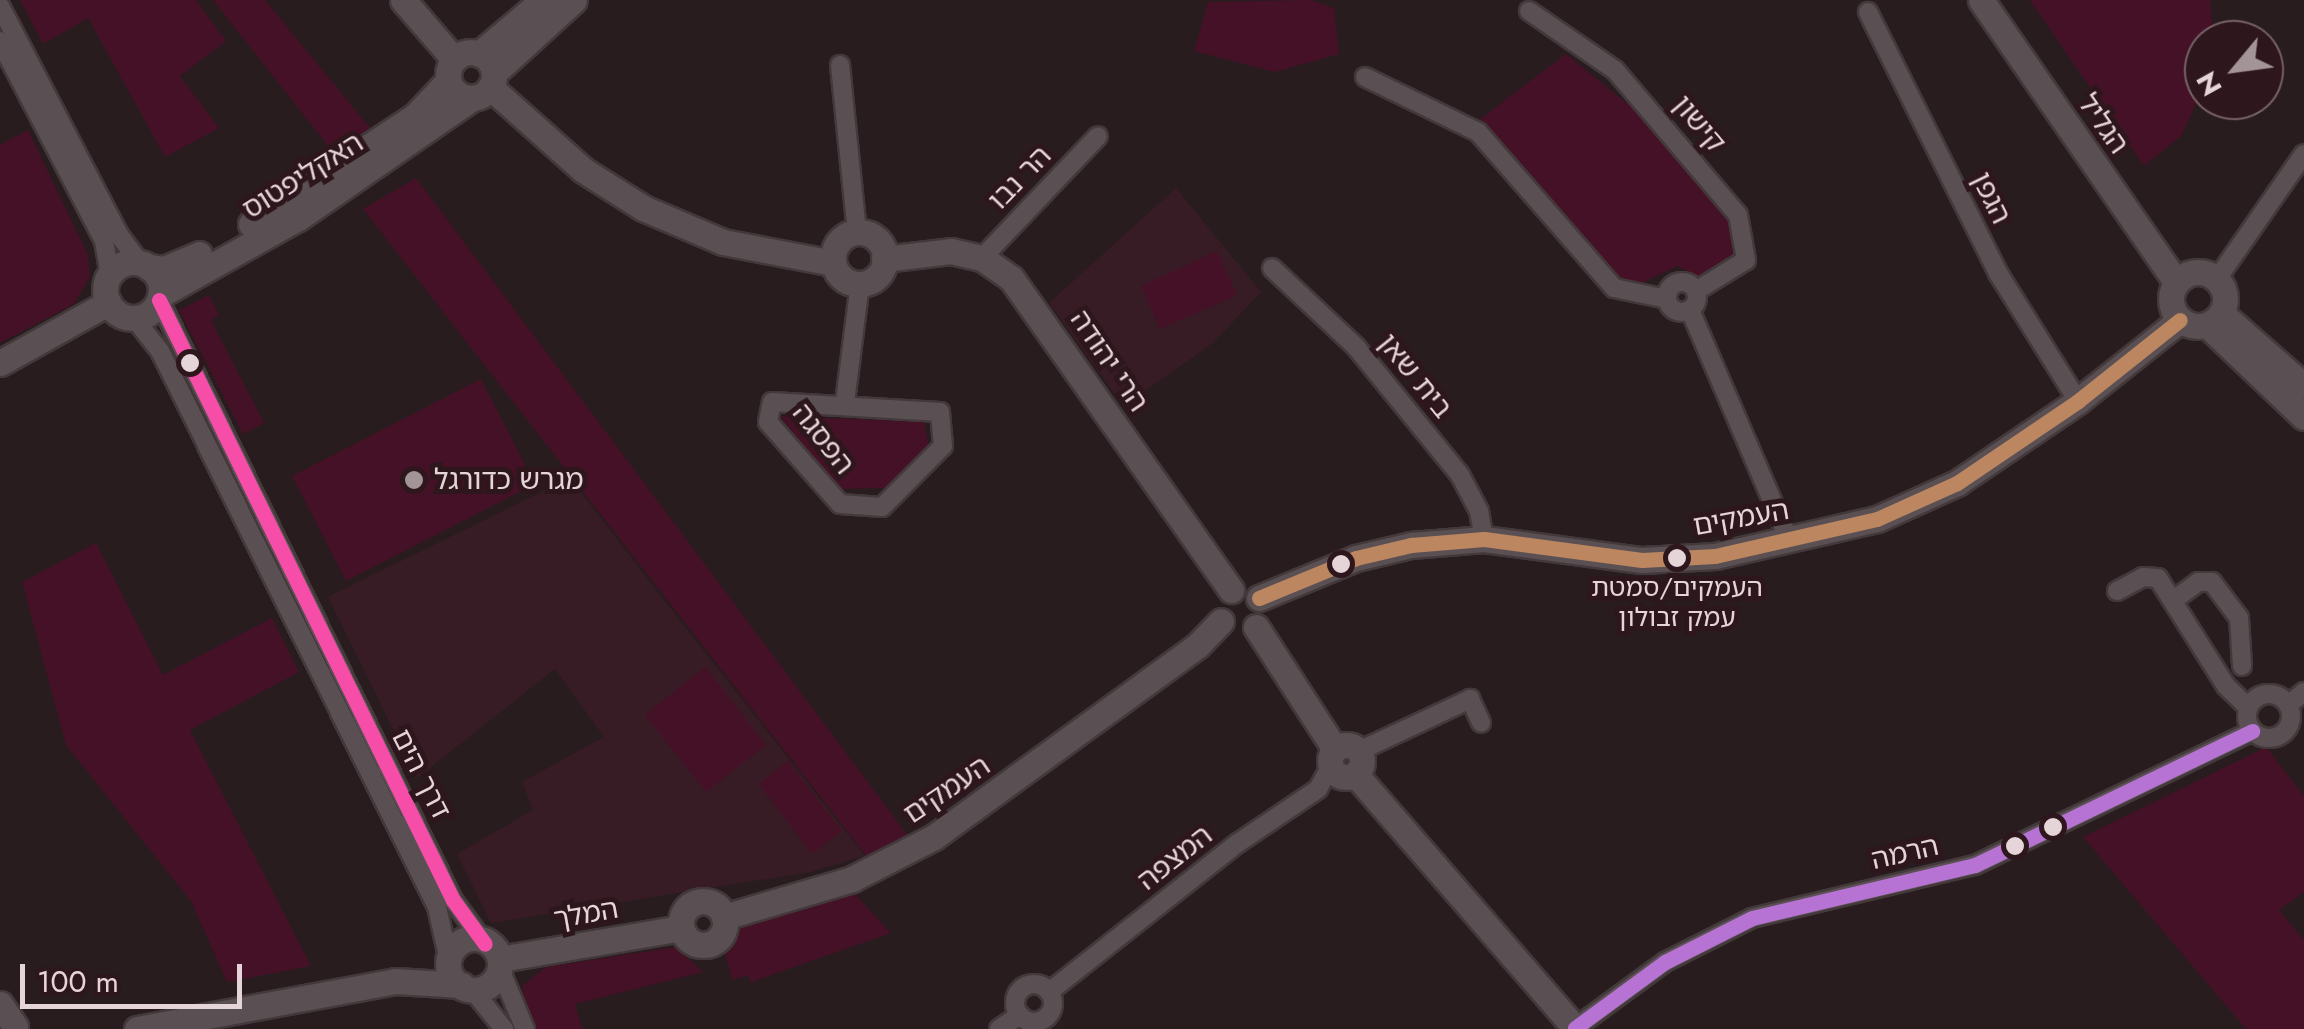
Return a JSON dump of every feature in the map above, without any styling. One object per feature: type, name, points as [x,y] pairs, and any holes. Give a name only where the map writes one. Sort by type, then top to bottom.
[{"type":"street","points":[[404,0],[473,75],[584,170],[643,208],[723,242],[833,263],[842,278],[860,284],[874,279],[884,259]]},
{"type":"street","points":[[473,75],[543,0]]},
{"type":"street","points":[[473,75],[574,0]]},
{"type":"street","name":"הגליל","points":[[1981,0],[2182,278]]},
{"type":"street","name":"הגליל","points":[[1998,0],[2182,278]]},
{"type":"street","points":[[0,6],[119,234],[144,265],[159,298],[134,318],[108,303]]},
{"type":"street","name":"קישון","points":[[1529,11],[1616,70],[1738,215],[1746,260],[1696,291]]},
{"type":"street","name":"הגפן","points":[[1868,12],[1998,273],[2078,402]]},
{"type":"street","points":[[0,41],[104,241],[110,274],[108,303]]},
{"type":"street","points":[[840,65],[857,232]]},
{"type":"street","name":"האקליפטוס","points":[[144,265],[178,265],[274,212],[473,75]]},
{"type":"street","name":"האקליפטוס","points":[[159,298],[298,218],[473,75]]},
{"type":"street","points":[[1364,77],[1478,132],[1614,288],[1666,300],[1675,311],[1690,310]]},
{"type":"street","name":"הר נבו","points":[[982,258],[1098,136]]},
{"type":"street","points":[[2217,280],[2304,154]]},
{"type":"street","points":[[833,263],[841,238],[857,232],[874,236],[884,259]]},
{"type":"street","points":[[884,259],[952,251],[982,258]]},
{"type":"street","name":"הרי יהודה","points":[[982,258],[1034,304],[1231,590]]},
{"type":"street","points":[[110,274],[124,264],[144,265]]},
{"type":"street","name":"בית שאן","points":[[1272,268],[1356,347],[1460,475],[1479,511],[1484,540]]},
{"type":"street","points":[[2217,280],[2182,278],[2171,303],[2180,320],[2215,320],[2304,386]]},
{"type":"street","points":[[2215,320],[2225,295],[2217,280]]},
{"type":"street","points":[[1666,300],[1680,282],[1696,291],[1690,310],[1790,542]]},
{"type":"street","name":"הפסגה","points":[[845,402],[860,284]]},
{"type":"street","name":"דרך הים","points":[[159,298],[442,877],[496,959],[524,1029]]},
{"type":"street","points":[[0,362],[108,303]]},
{"type":"street","name":"דרך הים","points":[[134,318],[160,352],[438,907],[446,954]]},
{"type":"street","name":"העמקים","points":[[1259,598],[1356,558],[1484,540],[1642,560],[1790,542],[1916,504],[2078,402],[2180,320]]},
{"type":"street","points":[[2215,320],[2304,417]]},
{"type":"street","name":"הפסגה","points":[[772,402],[845,402],[940,412],[943,446],[882,506],[840,504],[768,422],[772,402]]},
{"type":"street","points":[[2118,591],[2150,576],[2175,598],[2226,686],[2248,707],[2252,731],[2268,739],[2282,734],[2290,721],[2288,705]]},
{"type":"street","points":[[2175,598],[2198,582],[2212,582],[2239,618],[2242,666]]},
{"type":"street","points":[[1231,590],[1248,590],[1259,598],[1263,613],[1256,626],[1237,633],[1220,621],[1218,606],[1231,590]]},
{"type":"street","name":"העמקים","points":[[681,928],[684,912],[700,901],[714,904],[724,918],[852,879],[934,837],[1198,644],[1220,621]]},
{"type":"street","points":[[1256,626],[1345,760],[1576,1029]]},
{"type":"street","points":[[2288,705],[2304,692]]},
{"type":"street","points":[[2248,707],[2268,694],[2288,705]]},
{"type":"street","points":[[1345,760],[1470,698],[1482,723]]},
{"type":"street","name":"הרמה","points":[[1576,1029],[1666,962],[1752,918],[1974,866],[2252,731]]},
{"type":"street","name":"המצפה","points":[[1050,992],[1238,843],[1318,789],[1345,760]]},
{"type":"street","name":"המלך","points":[[496,959],[681,928]]},
{"type":"street","points":[[138,1029],[395,981],[489,987],[496,959],[463,941],[395,981]]},
{"type":"street","points":[[446,954],[447,970],[467,986],[504,1029]]},
{"type":"street","points":[[1050,1012],[1035,1022],[1020,1015],[1015,1001],[1024,987],[1038,984],[1050,992],[1050,1012],[1065,1029]]},
{"type":"street","points":[[999,1029],[1020,1015]]},
{"type":"shaded area","points":[[20,0],[196,0],[226,41],[180,76],[219,128],[165,157],[88,18],[43,44]]},
{"type":"shaded area","points":[[213,0],[265,0],[371,129],[336,156]]},
{"type":"shaded area","points":[[1311,0],[1334,8],[1339,54],[1275,72],[1194,51],[1208,2]]},
{"type":"shaded area","points":[[2030,0],[2210,0],[2212,20],[2184,20],[2184,120],[2189,120],[2181,136],[2144,166]]},
{"type":"shaded area","points":[[1566,54],[1655,126],[1732,221],[1739,243],[1734,261],[1703,278],[1677,266],[1640,284],[1615,277],[1479,120]]},
{"type":"shaded area","points":[[28,130],[88,255],[90,277],[74,304],[0,343],[0,145]]},
{"type":"shaded area","points":[[416,178],[909,837],[868,858],[363,209]]},
{"type":"shaded area","points":[[1176,188],[1261,292],[1213,343],[1123,406],[1049,303]]},
{"type":"shaded area","points":[[1217,251],[1237,295],[1160,329],[1141,286]]},
{"type":"shaded area","points":[[209,295],[219,315],[211,320],[264,423],[243,434],[179,310]]},
{"type":"shaded area","name":"מגרש כדורגל","points":[[481,379],[535,484],[346,581],[292,476]]},
{"type":"shaded area","points":[[780,416],[924,422],[929,447],[886,488],[839,489]]},
{"type":"shaded area","points":[[570,478],[865,856],[810,872],[491,923],[457,854],[533,810],[522,782],[604,737],[555,669],[417,778],[328,597]]},
{"type":"shaded area","points":[[96,543],[163,675],[272,618],[299,672],[190,730],[311,966],[227,982],[191,901],[66,745],[22,582]]},
{"type":"shaded area","points":[[705,667],[766,745],[706,792],[645,715]]},
{"type":"shaded area","points":[[2266,747],[2304,796],[2304,892],[2279,910],[2304,940],[2304,1029],[2246,1029],[2083,837]]},
{"type":"shaded area","points":[[788,761],[842,831],[812,854],[759,784]]},
{"type":"shaded area","points":[[853,892],[891,933],[751,982],[748,975],[732,980],[723,944],[735,930]]},
{"type":"shaded area","points":[[676,947],[703,972],[575,1004],[582,1029],[536,1029],[522,1002],[523,985],[546,967]]},
{"type":"transit line","points":[[159,300],[453,900],[485,944]]},
{"type":"transit line","points":[[1259,598],[1356,558],[1411,545],[1484,539],[1642,560],[1715,556],[1877,519],[1957,483],[2078,401],[2180,320]]},
{"type":"transit line","points":[[1575,1028],[1665,962],[1752,918],[1975,865],[2252,731]]},
{"type":"place","name":"מגרש כדורגל","points":[[414,480]]},
{"type":"place","name":"העמקים/סמטת עמק זבולון","points":[[1677,558]]}]
